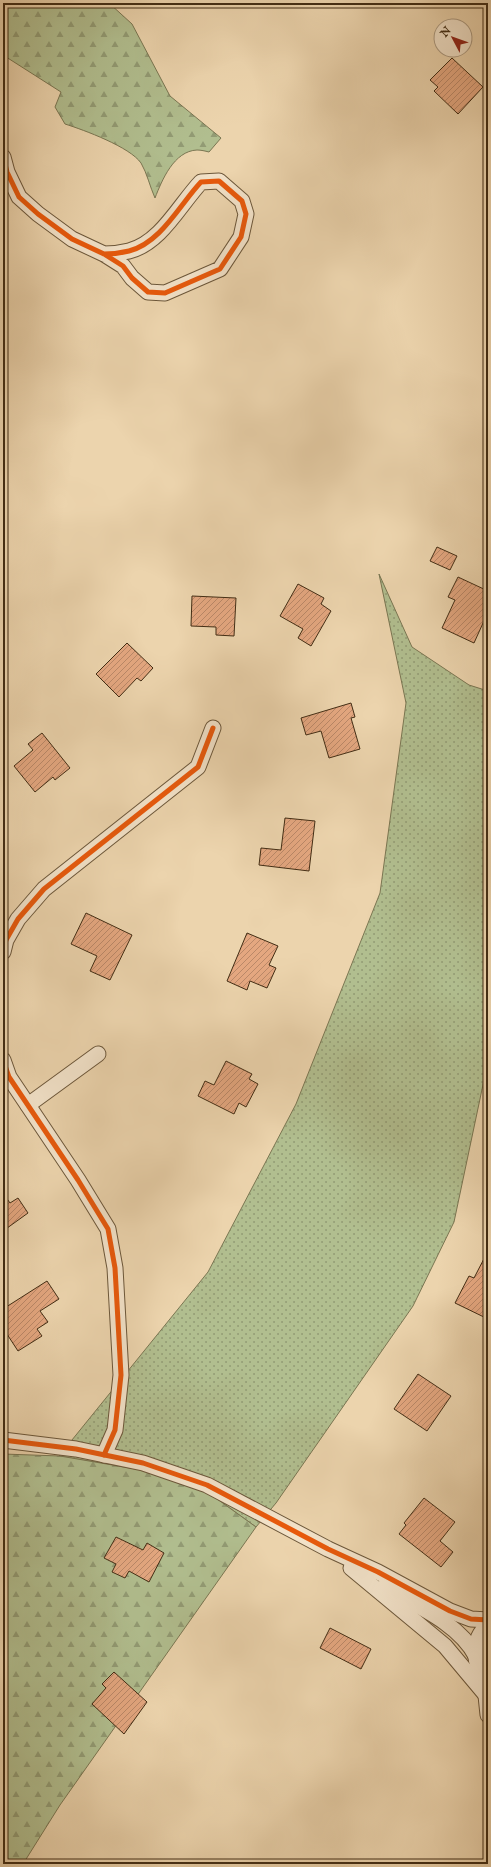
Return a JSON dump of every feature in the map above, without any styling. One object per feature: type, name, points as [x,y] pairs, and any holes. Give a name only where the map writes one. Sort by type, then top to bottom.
[{"type":"street","points":[[3,157],[7,172],[19,197],[38,214],[72,239],[104,254],[123,266],[132,278],[148,292],[165,293],[220,269],[241,237],[246,214],[242,201],[219,181],[202,182],[189,195],[161,231],[140,246],[129,251],[104,254]]},
{"type":"street","points":[[3,952],[6,940],[18,919],[44,889],[198,767],[213,728]]},
{"type":"street","points":[[28,1106],[98,1054]]},
{"type":"street","points":[[3,1060],[9,1077],[78,1180],[108,1229],[115,1268],[121,1374],[115,1430],[104,1455]]},
{"type":"street","points":[[3,1440],[76,1449],[143,1463],[207,1485],[328,1549],[378,1572],[461,1616],[470,1619],[488,1620]]},
{"type":"street","points":[[328,1549],[445,1646],[486,1695]]},
{"type":"street","points":[[351,1568],[452,1627],[466,1640],[476,1656]]},
{"type":"street","points":[[488,1625],[480,1635],[476,1645],[478,1666],[486,1677],[488,1715]]},
{"type":"green space","points":[[3,3],[109,3],[132,24],[170,96],[221,138],[209,152],[197,150],[189,152],[182,155],[175,161],[165,175],[155,198],[143,167],[135,157],[117,145],[65,124],[55,107],[61,92],[3,55]]},
{"type":"green space","points":[[379,574],[412,647],[469,685],[488,691],[488,1061],[454,1222],[413,1306],[276,1503],[256,1527],[188,1478],[59,1456],[208,1272],[296,1104],[380,893],[406,703]]},
{"type":"green space","points":[[3,1454],[60,1456],[188,1478],[256,1527],[60,1805],[23,1864],[3,1864]]},
{"type":"building","points":[[452,58],[483,87],[458,114],[434,91],[438,87],[430,80]]},
{"type":"building","points":[[437,547],[457,556],[450,570],[430,561]]},
{"type":"building","points":[[458,577],[488,591],[488,612],[474,643],[442,628],[455,600],[448,597]]},
{"type":"building","points":[[298,584],[324,598],[321,604],[331,611],[311,646],[298,638],[303,629],[280,616]]},
{"type":"building","points":[[192,596],[236,598],[234,636],[216,635],[216,627],[191,626]]},
{"type":"building","points":[[127,643],[153,668],[141,681],[137,678],[119,697],[96,674]]},
{"type":"building","points":[[351,703],[355,717],[351,718],[360,749],[329,758],[321,731],[306,735],[301,718]]},
{"type":"building","points":[[42,733],[70,768],[55,780],[53,777],[35,792],[14,766],[33,750],[28,744]]},
{"type":"building","points":[[285,818],[315,821],[309,871],[259,865],[261,848],[281,850]]},
{"type":"building","points":[[86,913],[132,935],[110,980],[90,971],[97,956],[71,944]]},
{"type":"building","points":[[247,933],[278,946],[269,965],[276,968],[267,988],[250,981],[247,990],[227,981]]},
{"type":"building","points":[[226,1061],[252,1074],[249,1079],[258,1084],[246,1107],[239,1103],[234,1114],[198,1096],[205,1081],[214,1085]]},
{"type":"building","points":[[3,1193],[10,1203],[18,1198],[28,1213],[3,1231]]},
{"type":"building","points":[[488,1251],[488,1319],[455,1303],[469,1276],[474,1278]]},
{"type":"building","points":[[47,1281],[59,1299],[40,1311],[48,1322],[37,1329],[42,1336],[18,1351],[3,1328],[3,1309]]},
{"type":"building","points":[[418,1374],[451,1396],[427,1431],[394,1409]]},
{"type":"building","points":[[424,1498],[455,1522],[440,1541],[453,1552],[441,1567],[399,1534],[406,1525],[404,1523]]},
{"type":"building","points":[[116,1537],[143,1550],[147,1543],[164,1553],[149,1582],[129,1571],[125,1578],[112,1572],[116,1564],[104,1558]]},
{"type":"building","points":[[330,1628],[371,1649],[361,1669],[320,1648]]},
{"type":"building","points":[[114,1672],[147,1702],[124,1734],[92,1704],[106,1688],[102,1684]]},
{"type":"cycle path","points":[[3,157],[7,172],[19,197],[38,214],[72,239],[104,254],[123,266],[132,278],[148,292],[165,293],[220,269],[241,237],[246,214],[242,201],[219,181],[201,182],[169,222],[151,240],[140,247],[129,251],[104,254]]},
{"type":"cycle path","points":[[3,952],[6,940],[18,919],[44,889],[198,767],[213,728]]},
{"type":"cycle path","points":[[3,1060],[9,1077],[78,1180],[108,1229],[115,1268],[121,1375],[115,1430],[104,1455]]},
{"type":"cycle path","points":[[3,1440],[76,1449],[143,1463],[207,1485],[328,1549],[378,1572],[450,1611],[471,1619],[488,1620]]}]
